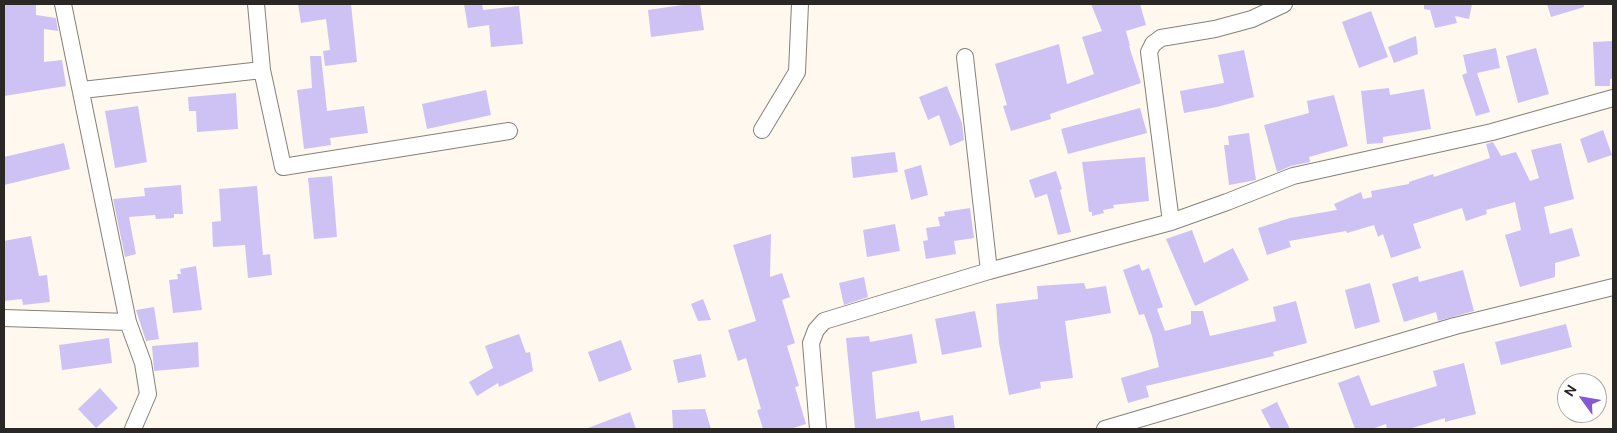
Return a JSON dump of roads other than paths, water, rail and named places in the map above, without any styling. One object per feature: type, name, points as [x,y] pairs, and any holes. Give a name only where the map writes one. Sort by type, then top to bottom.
[{"type":"street","points":[[63,4],[128,322],[143,363],[148,394],[133,429]]},
{"type":"street","points":[[256,4],[262,70],[283,168],[509,131]]},
{"type":"street","points":[[762,130],[797,72],[800,4]]},
{"type":"street","points":[[1171,222],[1150,52],[1153,44],[1161,38],[1215,29],[1252,19],[1284,4]]},
{"type":"street","points":[[964,58],[990,271]]},
{"type":"street","points":[[82,90],[262,70]]},
{"type":"street","points":[[818,429],[812,343],[816,330],[824,321],[990,271],[1171,222],[1293,176],[1492,132],[1613,98]]},
{"type":"street","points":[[1105,429],[1455,326],[1613,286]]},
{"type":"street","points":[[4,318],[128,322]]}]
